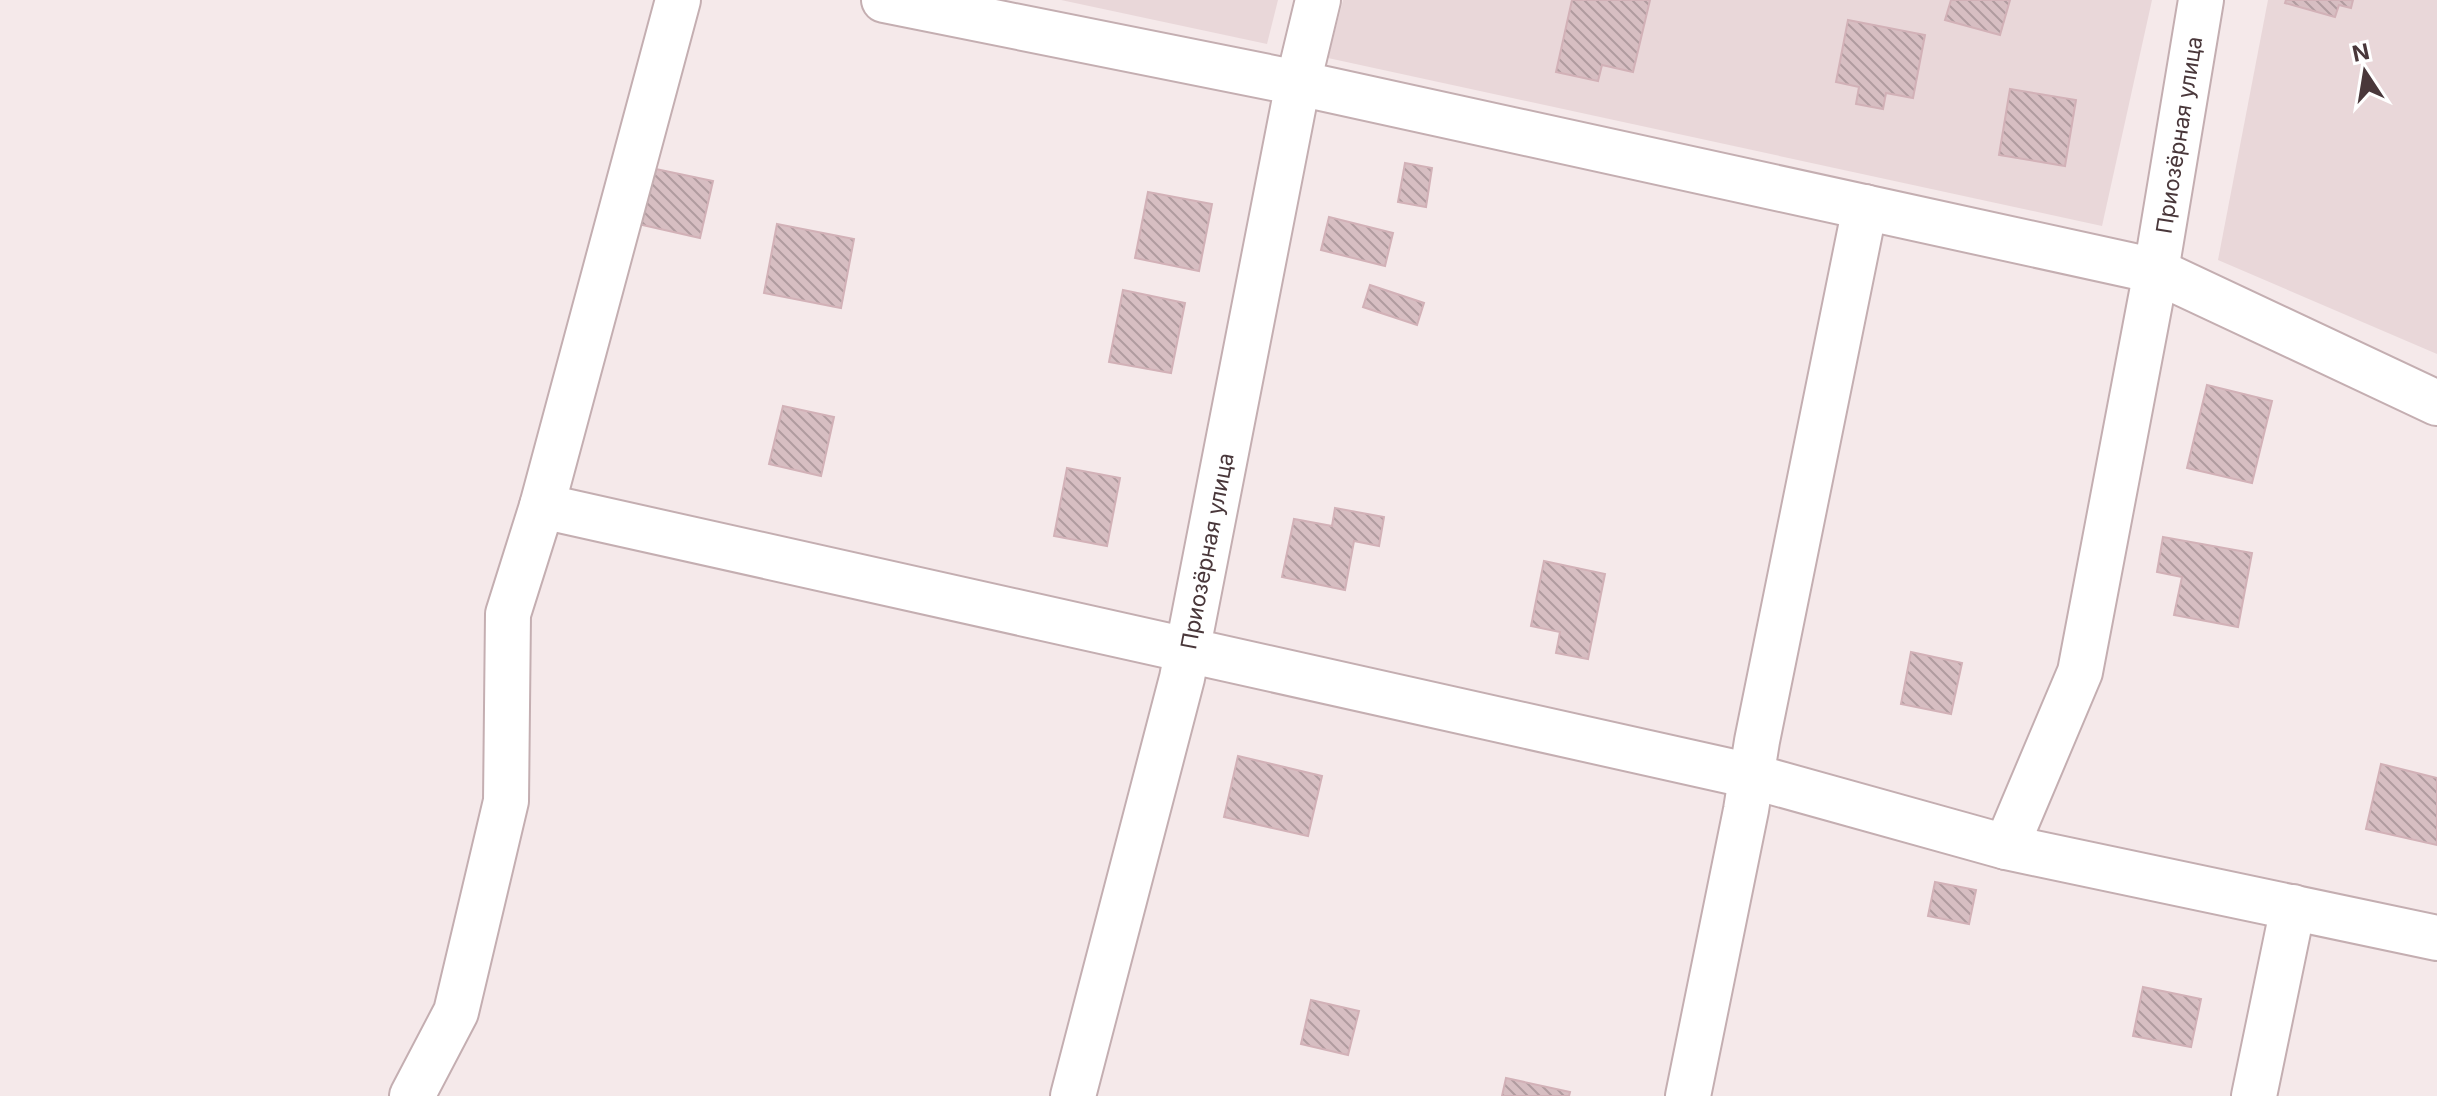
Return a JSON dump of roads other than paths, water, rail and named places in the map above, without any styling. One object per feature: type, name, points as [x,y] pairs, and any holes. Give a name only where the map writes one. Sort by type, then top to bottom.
[{"type":"street","points":[[412,1096],[456,1012],[506,801],[508,614],[542,506],[678,0]]},
{"type":"street","points":[[884,0],[1298,83],[2156,271],[2437,403]]},
{"type":"street","name":"Приозёрная улица","points":[[1073,1096],[1188,650],[1298,83],[1318,0]]},
{"type":"street","name":"Приозёрная улица","points":[[2006,847],[2080,672],[2156,271],[2201,0]]},
{"type":"street","points":[[1688,1096],[1865,207]]},
{"type":"street","points":[[542,506],[1751,776],[2006,847],[2437,938]]},
{"type":"street","points":[[2254,1096],[2293,907]]}]
